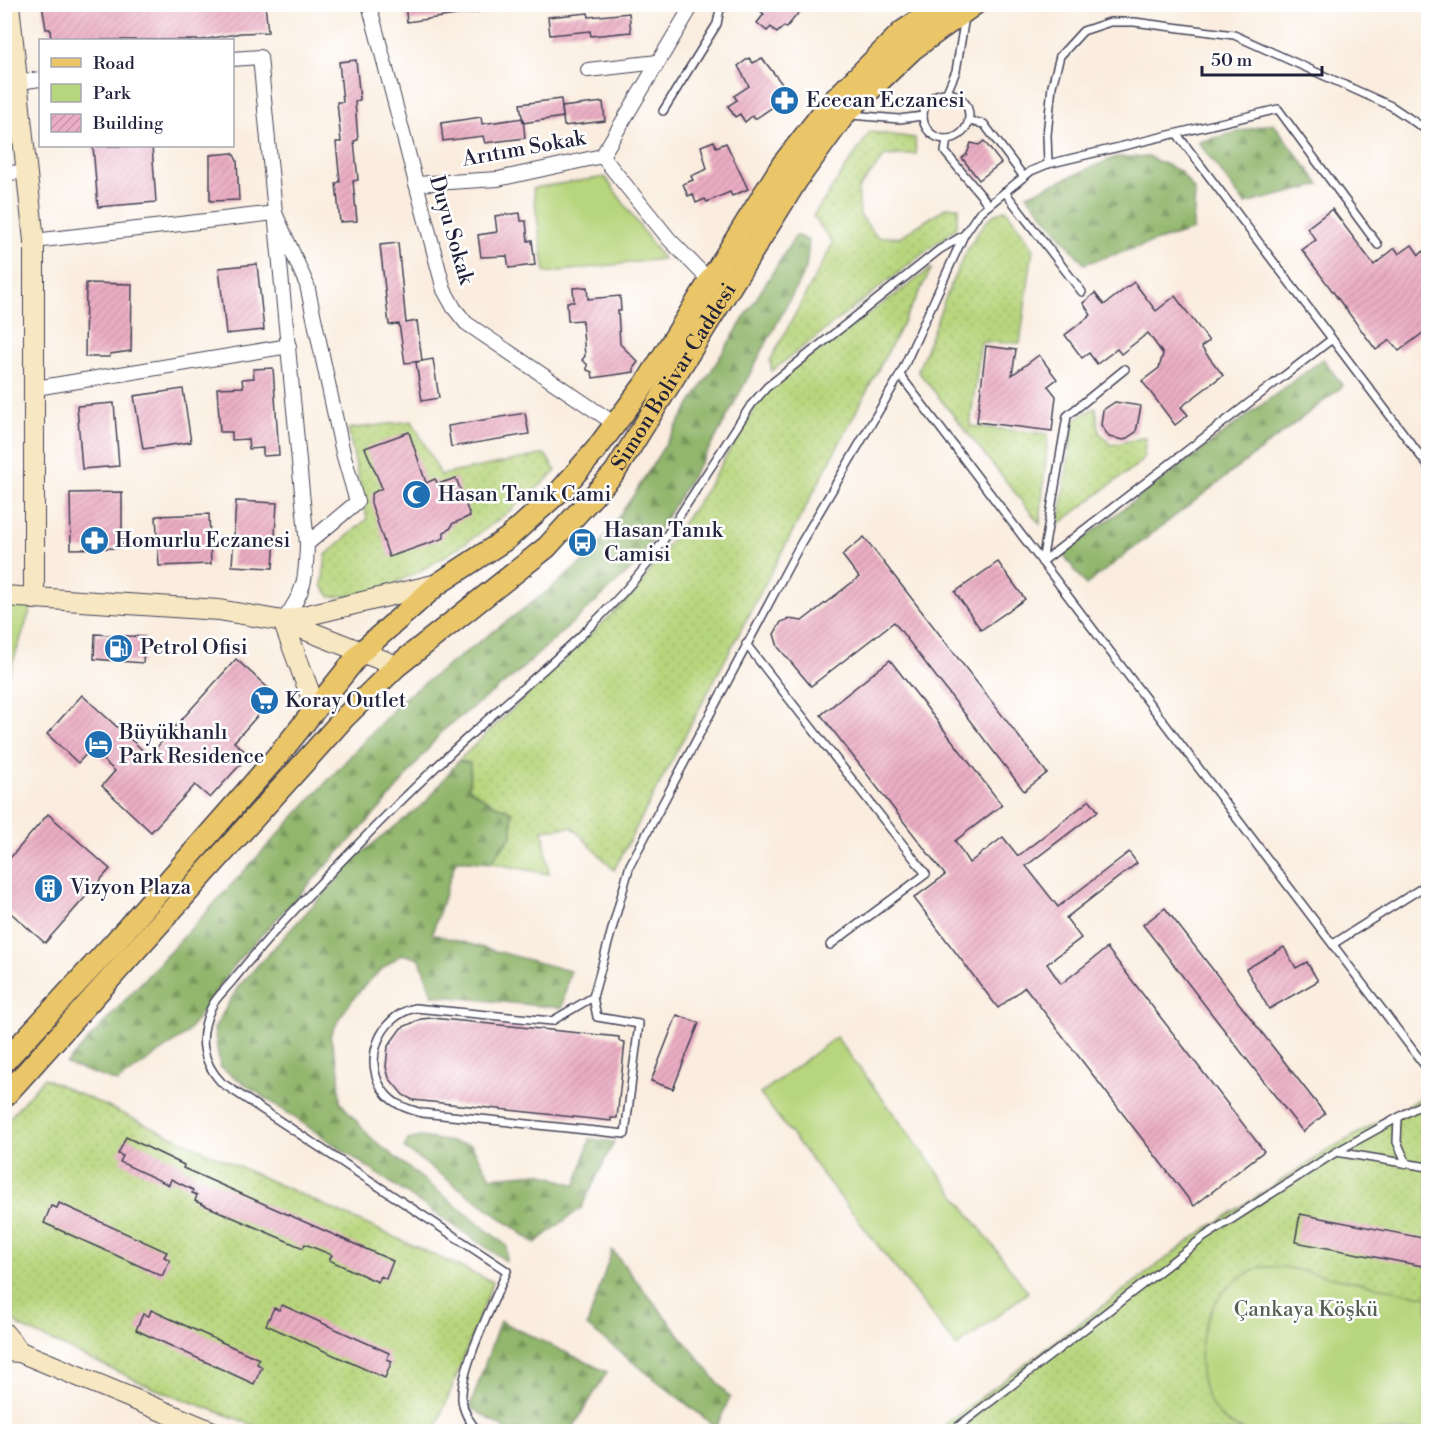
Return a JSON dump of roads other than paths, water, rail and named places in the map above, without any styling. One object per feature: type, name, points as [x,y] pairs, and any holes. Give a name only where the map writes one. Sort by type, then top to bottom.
[{"type":"main road","points":[[9,4],[9,44],[19,82],[34,241],[36,388],[34,599]]},
{"type":"main road","name":"Simon Bolivar Caddesi","points":[[4,1062],[114,943],[316,710],[361,652],[438,584],[482,557],[527,524],[561,490],[648,380],[782,165],[828,106],[903,32],[944,4]]},
{"type":"main road","name":"Simon Bolivar Caddesi","points":[[4,1097],[344,718],[398,666],[547,548],[615,472],[797,180],[845,114],[913,48],[970,8]]},
{"type":"main road","points":[[284,621],[438,584]]},
{"type":"main road","points":[[4,596],[219,610],[284,621],[398,666]]},
{"type":"main road","points":[[284,621],[316,710]]},
{"type":"main road","points":[[4,1333],[12,1352],[213,1431]]},
{"type":"street","name":"Duyu Sokak","points":[[369,4],[444,290],[454,308],[466,323],[615,424]]},
{"type":"street","name":"Arıtım Sokak","points":[[416,184],[498,178],[603,156],[693,4]]},
{"type":"street","points":[[234,59],[260,57],[308,544],[306,574],[300,598],[284,621]]},
{"type":"street","points":[[588,70],[658,62]]},
{"type":"street","points":[[19,82],[39,80]]},
{"type":"street","name":"Arıtım Sokak","points":[[603,156],[669,239],[709,280]]},
{"type":"street","points":[[4,173],[28,172]]},
{"type":"street","points":[[34,241],[275,213]]},
{"type":"street","points":[[275,213],[307,285],[339,435],[357,502],[308,544]]},
{"type":"street","points":[[36,388],[289,346]]},
{"type":"lane","points":[[663,111],[717,24],[721,4]]},
{"type":"lane","points":[[947,92],[956,71],[970,8]]},
{"type":"lane","points":[[1048,164],[1047,135],[1052,86],[1060,56],[1083,31],[1110,22],[1134,22],[1234,35],[1391,106],[1428,130]]},
{"type":"lane","points":[[947,92],[962,99],[967,105],[969,121],[960,134],[947,139],[940,138],[928,130],[923,116],[924,109],[932,97],[947,92]]},
{"type":"lane","points":[[593,997],[552,1021],[415,1008],[406,1010],[394,1017],[377,1042],[374,1062],[378,1082],[397,1104],[422,1113],[625,1134],[639,1024],[597,1017],[593,997],[630,865],[801,543],[900,375],[964,235],[979,213],[1024,177],[1048,164],[1278,109],[1378,245]]},
{"type":"lane","points":[[845,114],[899,120],[923,116]]},
{"type":"lane","points":[[969,121],[984,124],[1024,177]]},
{"type":"lane","points":[[1177,134],[1428,466]]},
{"type":"lane","points":[[947,139],[945,152],[989,206]]},
{"type":"lane","points":[[1005,192],[1082,292]]},
{"type":"lane","points":[[480,1431],[464,1410],[462,1399],[465,1373],[507,1271],[222,1083],[209,1069],[203,1048],[204,1027],[212,1006],[269,936],[362,839],[466,739],[587,632],[635,581],[751,405],[766,387],[939,250],[964,235]]},
{"type":"lane","points":[[1042,562],[1332,339]]},
{"type":"lane","points":[[1042,562],[1067,416],[1125,369]]},
{"type":"lane","points":[[900,375],[1428,1070]]},
{"type":"lane","points":[[746,644],[926,874],[830,945]]},
{"type":"lane","points":[[1333,944],[1428,884]]},
{"type":"lane","points":[[951,1431],[1204,1237],[1336,1152],[1428,1101]]},
{"type":"lane","points":[[1398,1118],[1397,1142],[1407,1164]]},
{"type":"lane","points":[[1336,1152],[1428,1167]]},
{"type":"place","name":"Ececan Eczanesi","points":[[785,101]]},
{"type":"place","name":"Hasan Tanık Cami","points":[[417,495]]},
{"type":"place","name":"Homurlu Eczanesi","points":[[94,541]]},
{"type":"place","name":"Hasan Tanık Camisi","points":[[583,543]]},
{"type":"place","name":"Petrol Ofisi","points":[[119,648]]},
{"type":"place","name":"Koray Outlet","points":[[264,701]]},
{"type":"place","name":"Büyükhanlı Park Residence","points":[[98,745]]},
{"type":"place","name":"Vizyon Plaza","points":[[49,888]]},
{"type":"park label","name":"Çankaya Köşkü","points":[[1306,1310]]}]
